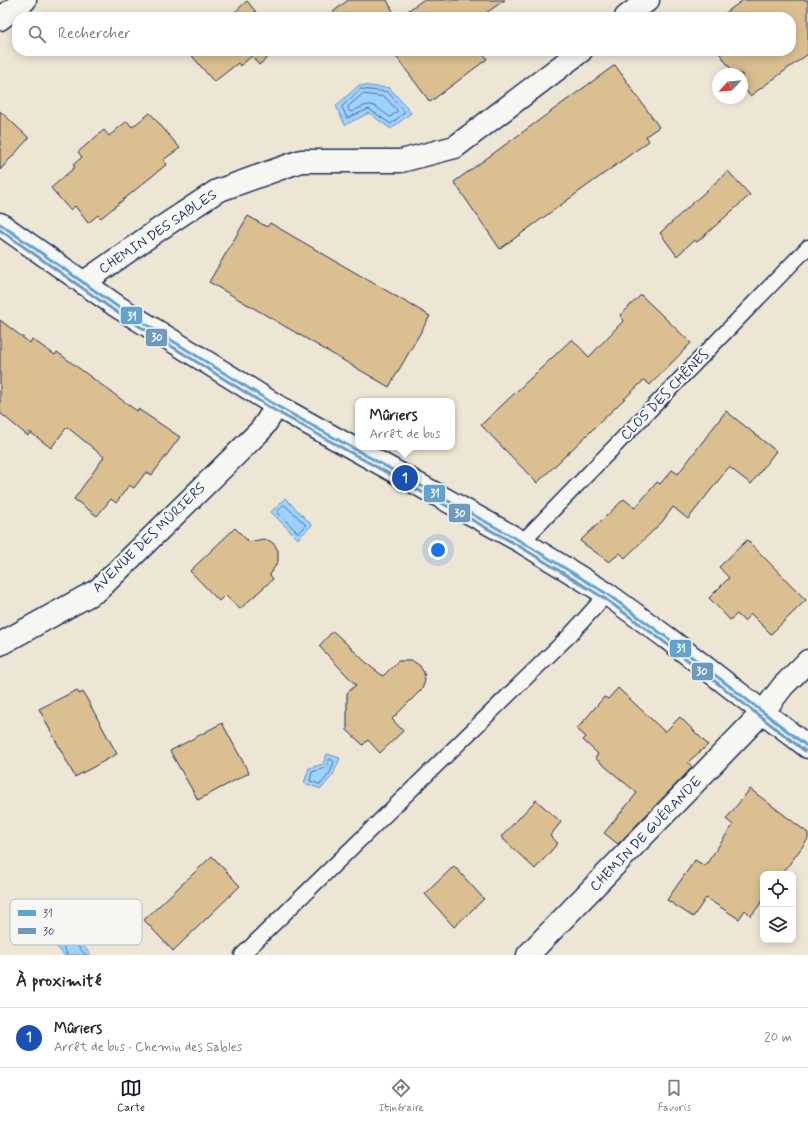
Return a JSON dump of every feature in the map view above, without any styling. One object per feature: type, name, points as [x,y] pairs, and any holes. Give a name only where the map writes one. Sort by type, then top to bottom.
[{"type":"street","points":[[0,19],[25,0]]},
{"type":"street","points":[[632,12],[648,0]]},
{"type":"street","name":"CHEMIN DES SABLES","points":[[84,283],[161,228],[217,191],[301,161],[401,161],[455,147],[574,56]]},
{"type":"street","name":"CHEMIN DES SABLES","points":[[0,224],[118,307],[278,406],[355,449]]},
{"type":"street","name":"AVENUE DES MÛRIERS","points":[[0,644],[98,590],[261,430],[278,406]]},
{"type":"street","name":"CHEMIN DES SABLES","points":[[357,450],[522,542],[607,594],[666,637],[808,747]]},
{"type":"street","name":"CHEMIN DE GUÉRANDE","points":[[528,955],[763,712],[783,686],[808,661]]},
{"type":"lane","name":"CLOS DES CHÊNES","points":[[522,542],[808,247]]},
{"type":"lane","points":[[242,955],[570,635],[607,594]]},
{"type":"water","points":[[359,85],[390,88],[411,113],[391,129],[369,113],[345,125],[336,106]]},
{"type":"water","points":[[285,498],[312,525],[298,539],[271,512]]},
{"type":"water","points":[[327,754],[340,758],[333,775],[321,789],[304,783],[309,768],[323,764]]},
{"type":"water","points":[[82,945],[91,955],[64,955],[56,946]]},
{"type":"building","points":[[348,0],[387,0],[393,12],[333,12]]},
{"type":"building","points":[[423,0],[505,0],[487,12],[406,12]]},
{"type":"building","points":[[743,0],[808,0],[808,54],[750,96],[748,93],[748,68],[730,68],[721,56],[796,56],[796,12],[727,12]]},
{"type":"building","points":[[247,1],[256,12],[235,12]]},
{"type":"building","points":[[192,56],[252,56],[240,66],[238,63],[214,82]]},
{"type":"building","points":[[252,56],[269,56],[259,65]]},
{"type":"building","points":[[396,56],[485,56],[487,59],[430,102]]},
{"type":"building","points":[[615,65],[659,127],[646,136],[649,141],[500,249],[454,182]]},
{"type":"building","points":[[0,111],[29,138],[0,170]]},
{"type":"building","points":[[150,113],[180,148],[163,160],[167,164],[101,218],[98,215],[88,223],[75,206],[70,210],[51,188],[75,167],[73,165],[82,157],[78,152],[104,130],[109,136],[127,121],[132,127]]},
{"type":"building","points":[[728,171],[750,195],[697,242],[694,240],[677,256],[660,233]]},
{"type":"building","points":[[248,216],[267,227],[270,223],[430,316],[389,387],[209,282]]},
{"type":"building","points":[[641,295],[691,343],[650,385],[644,380],[537,483],[481,425],[572,339],[589,357],[623,321],[620,315]]},
{"type":"building","points":[[0,320],[30,343],[32,339],[55,355],[57,352],[137,411],[138,409],[180,437],[152,475],[146,472],[134,488],[129,485],[116,503],[111,499],[97,516],[74,499],[104,457],[67,427],[51,448],[30,432],[28,436],[0,413]]},
{"type":"building","points":[[726,411],[776,451],[751,484],[729,467],[688,519],[673,507],[662,522],[625,558],[620,553],[609,562],[580,541],[624,499],[635,508],[657,482],[660,484],[672,470],[678,474]]},
{"type":"building","points":[[235,528],[249,542],[263,539],[270,541],[275,545],[278,551],[278,561],[270,575],[273,579],[240,609],[225,595],[219,601],[190,571]]},
{"type":"building","points":[[747,540],[806,600],[771,634],[751,614],[744,621],[737,614],[730,620],[709,598],[729,578],[719,567]]},
{"type":"building","points":[[333,631],[371,667],[383,676],[398,661],[413,661],[420,666],[424,673],[425,681],[422,689],[392,719],[403,731],[380,753],[368,740],[363,745],[347,730],[347,693],[356,685],[319,646]]},
{"type":"building","points":[[618,688],[665,732],[680,717],[708,745],[688,762],[692,767],[618,844],[604,833],[637,793],[595,758],[598,754],[583,740],[586,737],[577,729],[604,697],[608,699]]},
{"type":"building","points":[[77,690],[79,694],[83,692],[117,754],[75,777],[39,709]]},
{"type":"building","points":[[222,723],[249,773],[198,800],[170,751]]},
{"type":"building","points":[[750,789],[808,833],[808,839],[784,871],[760,871],[760,904],[751,916],[745,910],[739,919],[706,898],[693,917],[667,900],[695,860],[705,866],[733,825],[726,819]]},
{"type":"building","points":[[536,800],[561,822],[550,836],[558,843],[535,869],[501,837]]},
{"type":"building","points":[[212,856],[240,886],[173,951],[144,920]]},
{"type":"building","points":[[454,866],[484,899],[454,927],[425,894]]},
{"type":"transit line","name":"31","points":[[0,224],[118,307],[277,406],[355,449]]},
{"type":"transit line","name":"30","points":[[0,230],[115,311],[274,410],[519,546],[604,598],[663,641],[805,751]]},
{"type":"transit line","name":"31","points":[[356,450],[522,542],[607,594],[666,637],[808,747]]},
{"type":"place","name":"Mûriers","points":[[405,478]]}]
